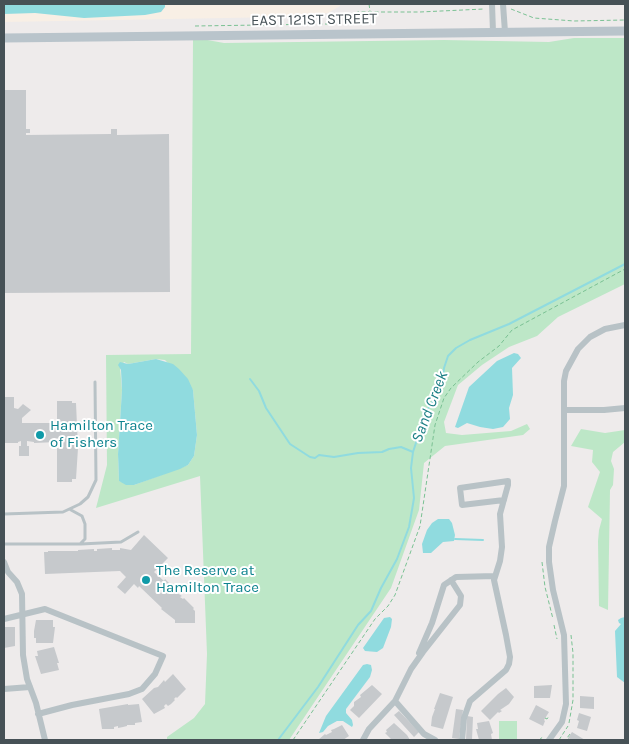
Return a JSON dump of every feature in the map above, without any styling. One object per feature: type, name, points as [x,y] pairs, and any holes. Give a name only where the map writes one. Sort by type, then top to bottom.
[{"type":"street","points":[[505,32],[506,6]]},
{"type":"street","points":[[490,7],[493,32]]},
{"type":"street","name":"EAST 121ST STREET","points":[[4,38],[625,31]]},
{"type":"street","points":[[548,737],[562,722],[566,704],[564,635],[553,590],[549,547],[564,486],[566,371],[583,342],[597,332],[625,324]]},
{"type":"street","points":[[564,410],[625,408]]},
{"type":"street","points":[[462,740],[464,718],[470,701],[506,670],[510,657],[494,586],[500,561],[502,537],[500,514],[508,488],[508,481],[460,488],[462,505],[504,500]]},
{"type":"street","points":[[4,562],[8,572],[17,582],[22,594],[23,655],[27,679],[45,740]]},
{"type":"street","points":[[363,740],[369,729],[395,701],[432,623],[444,585],[461,576],[495,576]]},
{"type":"street","points":[[411,669],[460,605],[461,596],[451,580]]},
{"type":"street","points":[[4,619],[45,609],[163,656],[155,674],[142,688],[129,694],[38,714]]},
{"type":"street","points":[[4,689],[30,687]]},
{"type":"street","points":[[395,701],[424,734],[435,740]]},
{"type":"lane","points":[[4,514],[63,512],[80,504],[88,497],[96,480],[96,382]]},
{"type":"lane","points":[[70,510],[82,516],[85,524],[85,539],[80,544]]},
{"type":"lane","points":[[4,544],[121,542],[138,532]]},
{"type":"path","points":[[370,4],[370,12]]},
{"type":"path","points":[[506,6],[529,17],[541,19],[574,22],[625,20]]},
{"type":"path","points":[[195,26],[327,24],[337,22],[356,13],[490,7]]},
{"type":"path","points":[[293,740],[375,619],[388,606],[395,595],[420,526],[435,425],[444,398],[451,388],[478,362],[500,346],[512,330],[625,269]]},
{"type":"path","points":[[542,562],[545,587],[558,642]]},
{"type":"path","points":[[545,718],[547,719],[549,716]]},
{"type":"path","points":[[570,734],[567,738],[570,740]]},
{"type":"path","points":[[539,740],[548,737]]},
{"type":"shaded area","points":[[4,4],[340,4],[340,6],[328,13],[281,17],[4,22]]},
{"type":"green space","points":[[574,38],[625,38],[625,284],[558,317],[537,336],[509,347],[482,365],[458,385],[444,422],[446,433],[462,435],[511,431],[527,424],[530,429],[523,435],[445,446],[424,463],[419,510],[391,588],[289,740],[167,740],[167,737],[194,718],[205,704],[207,654],[200,476],[96,508],[107,465],[106,355],[191,354],[193,40],[202,39],[224,43],[444,40],[549,42]],"holes":[[[156,359],[165,360],[193,390],[197,435],[194,456],[188,465],[134,485],[119,481],[118,454],[122,390],[120,367],[124,362],[128,364]]]},
{"type":"green space","points":[[581,429],[605,433],[625,430],[625,442],[613,452],[611,461],[614,469],[613,485],[610,490],[608,610],[599,606],[598,541],[602,519],[588,507],[600,472],[592,462],[593,450],[571,446]]},
{"type":"green space","points":[[499,721],[517,721],[517,740],[499,740]]},
{"type":"water","points":[[4,4],[165,4],[165,7],[161,12],[145,15],[84,18],[35,13],[4,14]]},
{"type":"water","points":[[514,353],[518,354],[521,358],[512,368],[513,395],[509,408],[510,419],[503,427],[493,429],[467,423],[458,428],[455,427],[469,387],[497,361]]},
{"type":"water","points":[[156,359],[173,364],[179,369],[188,379],[193,390],[197,435],[194,456],[188,465],[180,469],[134,485],[126,485],[119,481],[118,454],[122,390],[121,370],[118,365],[120,362],[128,364]]},
{"type":"water","points":[[438,519],[449,519],[452,523],[455,535],[454,541],[443,542],[431,553],[423,553],[422,544],[427,530]]},
{"type":"water","points":[[390,617],[392,619],[391,627],[383,648],[377,652],[365,651],[363,648],[384,618]]},
{"type":"water","points":[[625,617],[625,683],[617,677],[615,631],[621,624],[618,620]]},
{"type":"water","points":[[363,665],[371,665],[370,677],[346,709],[346,713],[352,720],[352,727],[343,721],[337,721],[319,733],[326,716]]},
{"type":"building","points":[[4,90],[26,90],[26,129],[30,129],[30,133],[26,133],[26,135],[111,134],[111,129],[117,129],[117,135],[169,134],[170,292],[4,293]]},
{"type":"building","name":"Hamilton Trace of Fishers","points":[[4,397],[14,397],[14,408],[18,409],[23,404],[31,410],[22,418],[22,423],[52,423],[53,428],[57,428],[57,401],[72,401],[72,403],[76,403],[78,448],[76,479],[72,479],[72,482],[57,482],[57,442],[34,443],[27,441],[29,456],[19,456],[21,441],[18,443],[4,443]]},
{"type":"building","name":"The Reserve at Hamilton Trace","points":[[144,535],[168,558],[154,572],[164,581],[165,579],[174,591],[182,596],[180,597],[184,598],[194,608],[195,623],[175,623],[175,620],[161,609],[139,586],[138,588],[134,584],[125,594],[117,587],[126,577],[120,571],[45,574],[44,552],[94,549],[94,551],[97,551],[97,549],[112,548],[112,550],[120,550],[120,548],[131,550]]},
{"type":"building","points":[[36,620],[53,620],[53,627],[55,627],[53,643],[36,643],[34,631]]},
{"type":"building","points":[[4,627],[15,627],[15,646],[4,648]]},
{"type":"building","points":[[54,647],[59,670],[41,674],[35,656],[38,656],[37,651]]},
{"type":"building","points":[[173,674],[186,689],[171,704],[168,706],[166,704],[165,708],[154,714],[142,699]]},
{"type":"building","points":[[372,685],[382,694],[359,718],[350,710],[354,706],[354,702],[361,697],[360,695]]},
{"type":"building","points":[[552,685],[550,698],[534,698],[534,686]]},
{"type":"building","points":[[506,688],[514,697],[509,704],[500,710],[502,711],[498,712],[490,720],[481,711]]},
{"type":"building","points":[[440,693],[453,697],[443,729],[431,726],[434,709]]},
{"type":"building","points":[[580,696],[594,697],[594,709],[580,708]]},
{"type":"building","points":[[139,704],[142,722],[135,723],[135,725],[114,727],[114,729],[102,729],[99,709]]},
{"type":"building","points":[[536,705],[549,712],[543,726],[529,719]]},
{"type":"building","points":[[456,709],[463,710],[459,739],[452,738]]},
{"type":"building","points":[[399,711],[419,732],[414,737],[394,715]]},
{"type":"building","points":[[579,713],[591,717],[587,731],[577,728]]},
{"type":"building","points":[[467,716],[473,717],[472,740],[466,740]]},
{"type":"building","points":[[489,721],[493,733],[491,734],[492,740],[479,740],[476,729],[478,729],[477,723]]},
{"type":"building","points":[[394,723],[410,740],[392,740],[385,733]]},
{"type":"building","points":[[342,725],[349,736],[343,740],[318,740],[325,734],[332,732],[331,730]]},
{"type":"building","points":[[572,732],[585,740],[572,740],[568,738]]},
{"type":"waterway","name":"Sand Creek","points":[[278,740],[318,687],[358,625],[371,611],[397,559],[409,527],[414,498],[411,468],[413,452],[426,412],[442,386],[444,368],[448,356],[456,348],[470,340],[509,324],[625,264]]},
{"type":"waterway","points":[[250,379],[259,391],[266,408],[290,444],[310,457],[315,458],[319,455],[334,457],[382,452],[401,447],[413,452]]},
{"type":"waterway","points":[[455,539],[483,540]]},
{"type":"place","name":"Hamilton Trace of Fishers","points":[[40,435]]},
{"type":"place","name":"The Reserve at Hamilton Trace","points":[[146,580]]}]
